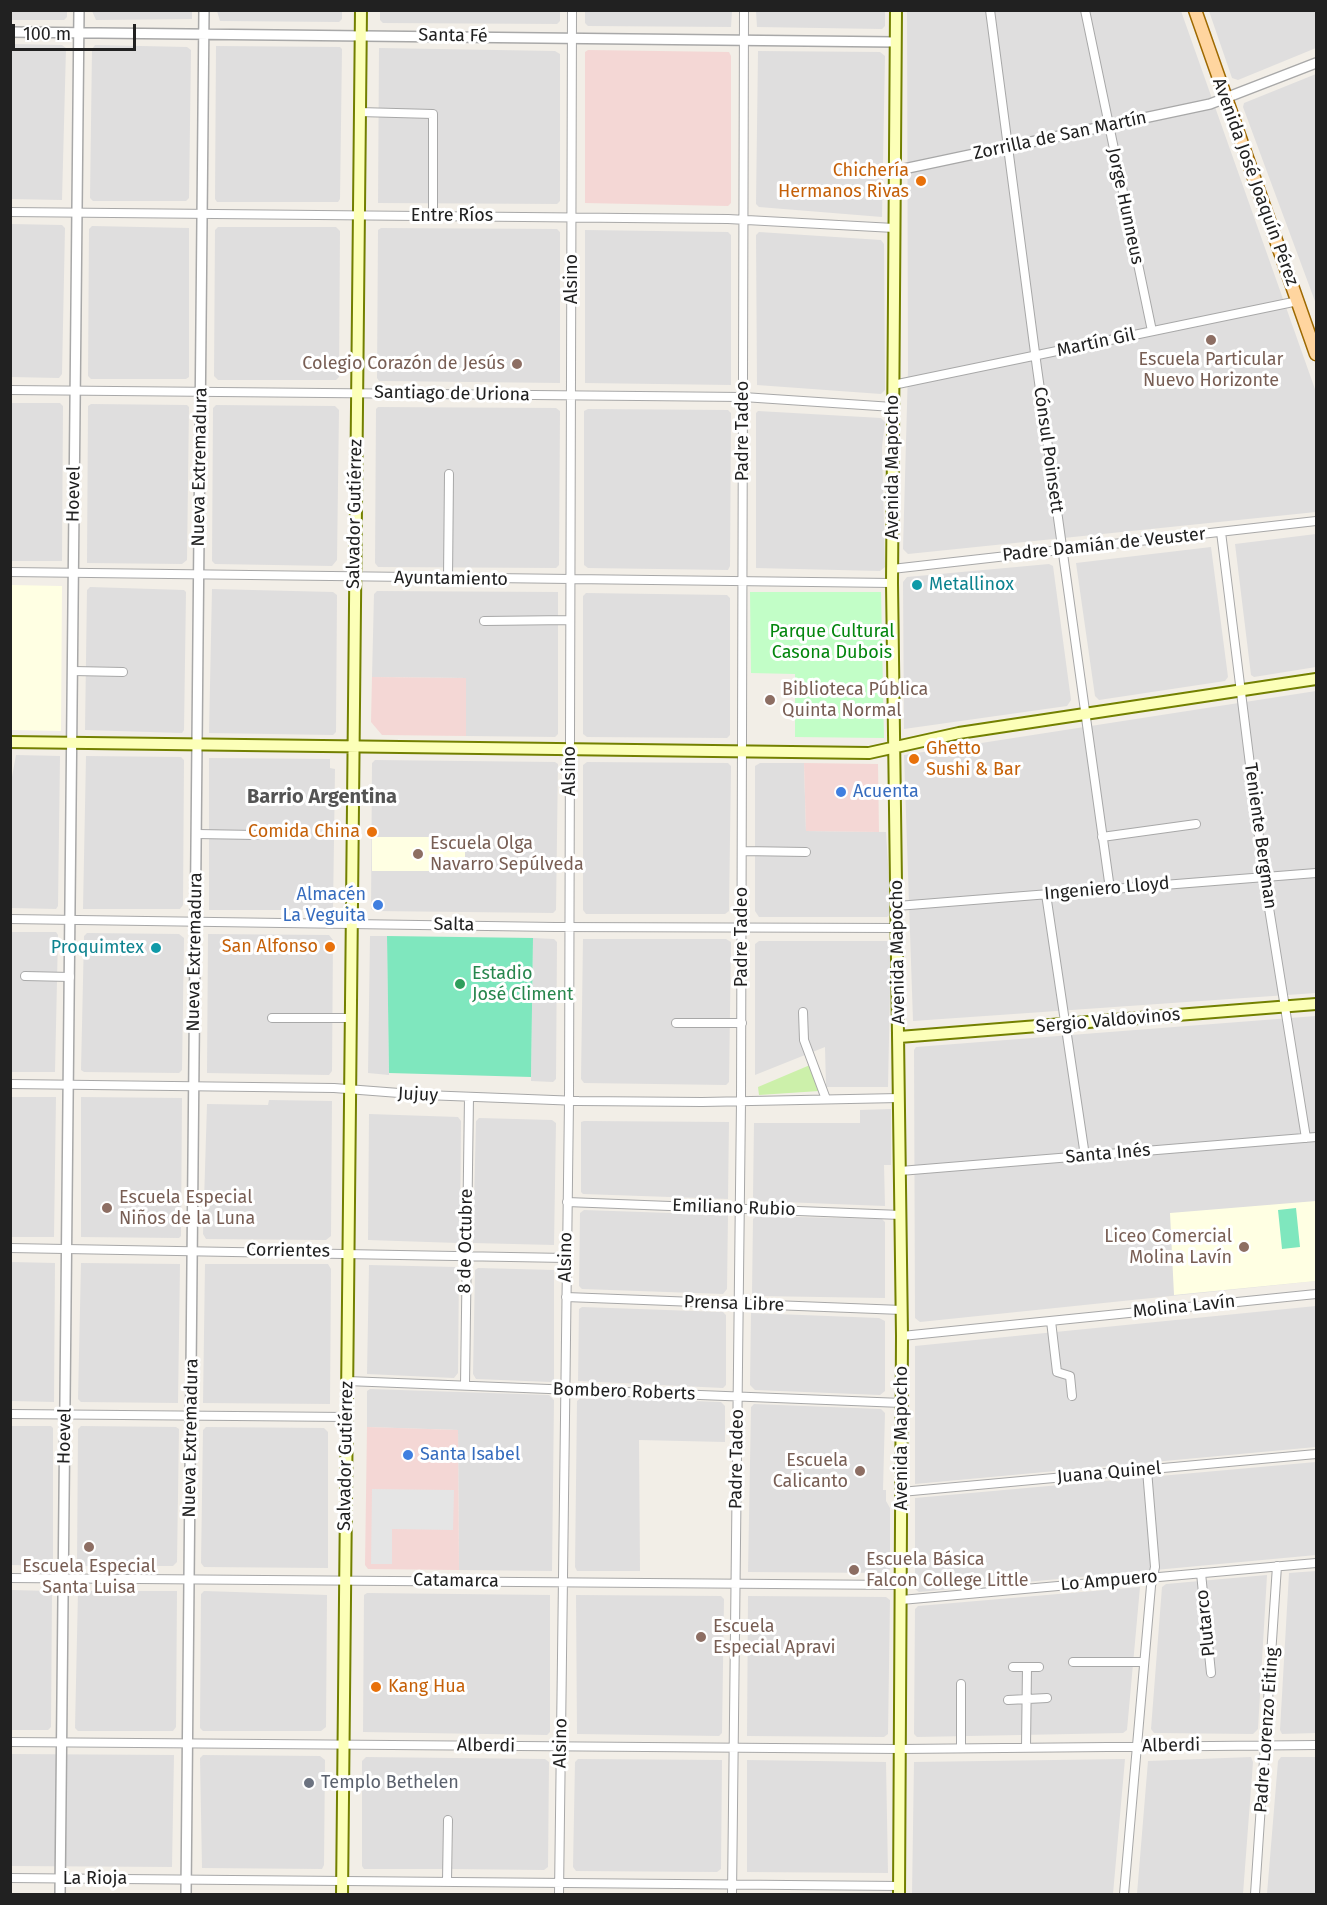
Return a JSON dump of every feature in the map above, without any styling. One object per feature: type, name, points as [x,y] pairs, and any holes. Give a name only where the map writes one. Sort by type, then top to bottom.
[{"type":"main road","name":"Salvador Gutiérrez","points":[[342,1894],[361,10]]},
{"type":"main road","name":"Avenida Mapocho","points":[[896,10],[892,583],[902,1310],[899,1890]]},
{"type":"main road","name":"Avenida José Joaquín Pérez","points":[[1195,10],[1225,100],[1317,354]]},
{"type":"main road","points":[[10,742],[869,753],[950,735],[1317,679]]},
{"type":"main road","name":"Sergio Valdovinos","points":[[899,1037],[1317,1004]]},
{"type":"street","name":"Hoevel","points":[[60,1894],[78,10]]},
{"type":"street","name":"Nueva Extremadura","points":[[186,1894],[204,10]]},
{"type":"street","name":"Alsino","points":[[560,1894],[568,1101],[572,10]]},
{"type":"street","name":"Padre Tadeo","points":[[732,1894],[742,1023],[744,10]]},
{"type":"street","name":"Cónsul Poinsett","points":[[990,10],[1035,355],[1110,889]]},
{"type":"street","name":"Jorge Hunneus","points":[[1085,10],[1152,331]]},
{"type":"street","name":"Santa Fé","points":[[10,32],[895,42]]},
{"type":"street","name":"Zorrilla de San Martín","points":[[894,171],[1225,100],[1317,63]]},
{"type":"street","points":[[360,112],[433,114],[433,215]]},
{"type":"street","name":"Entre Ríos","points":[[10,212],[743,219],[894,228]]},
{"type":"street","name":"Martín Gil","points":[[893,385],[1298,301]]},
{"type":"street","name":"Santiago de Uriona","points":[[10,390],[743,397],[893,407]]},
{"type":"street","points":[[448,579],[449,474]]},
{"type":"street","name":"Padre Damián de Veuster","points":[[892,569],[1317,521]]},
{"type":"street","name":"Teniente Bergman","points":[[1221,532],[1264,877],[1306,1138]]},
{"type":"street","name":"Ayuntamiento","points":[[10,572],[892,583]]},
{"type":"street","points":[[484,621],[570,620]]},
{"type":"street","points":[[73,671],[123,672]]},
{"type":"street","points":[[1102,837],[1196,824]]},
{"type":"street","points":[[196,834],[256,835]]},
{"type":"street","points":[[742,851],[806,852]]},
{"type":"street","name":"Ingeniero Lloyd","points":[[897,906],[1317,873]]},
{"type":"street","points":[[1046,894],[1084,1156]]},
{"type":"street","name":"Salta","points":[[10,919],[569,927],[898,928]]},
{"type":"street","points":[[26,976],[70,977]]},
{"type":"street","points":[[803,1012],[804,1041],[826,1099]]},
{"type":"street","points":[[272,1018],[351,1018]]},
{"type":"street","points":[[676,1023],[742,1023]]},
{"type":"street","name":"Jujuy","points":[[10,1084],[350,1090],[568,1101],[899,1098]]},
{"type":"street","name":"8 de Octubre","points":[[465,1385],[468,1097]]},
{"type":"street","name":"Santa Inés","points":[[900,1171],[1317,1137]]},
{"type":"street","name":"Emiliano Rubio","points":[[567,1202],[901,1215]]},
{"type":"street","name":"Corrientes","points":[[10,1248],[348,1252],[566,1258]]},
{"type":"street","name":"Molina Lavín","points":[[902,1336],[1317,1294]]},
{"type":"street","name":"Prensa Libre","points":[[566,1297],[902,1310]]},
{"type":"street","points":[[1051,1321],[1057,1372],[1070,1376],[1072,1396]]},
{"type":"street","name":"Bombero Roberts","points":[[347,1380],[902,1403]]},
{"type":"street","points":[[10,1414],[346,1417]]},
{"type":"street","name":"Juana Quinel","points":[[901,1492],[1317,1454]]},
{"type":"street","points":[[1124,1894],[1144,1662],[1155,1567],[1147,1470]]},
{"type":"street","name":"Lo Ampuero","points":[[901,1600],[1317,1563]]},
{"type":"street","name":"Padre Lorenzo Eiting","points":[[1255,1894],[1277,1566]]},
{"type":"street","name":"Plutarco","points":[[1202,1573],[1211,1673]]},
{"type":"street","name":"Catamarca","points":[[10,1578],[901,1585]]},
{"type":"street","points":[[1073,1662],[1144,1662]]},
{"type":"street","points":[[1013,1667],[1038,1667]]},
{"type":"street","points":[[1026,1747],[1027,1667]]},
{"type":"street","points":[[962,1684],[962,1748]]},
{"type":"street","points":[[1008,1700],[1047,1698]]},
{"type":"street","name":"Alberdi","points":[[10,1742],[900,1749],[1317,1745]]},
{"type":"street","points":[[447,1881],[448,1820]]},
{"type":"street","name":"La Rioja","points":[[10,1878],[732,1884],[899,1890]]},
{"type":"shaded area","points":[[11,10],[67,11],[67,17],[64,20],[11,20]]},
{"type":"shaded area","points":[[92,11],[192,11],[192,19],[96,20]]},
{"type":"shaded area","points":[[217,11],[342,11],[342,19],[339,22],[220,21]]},
{"type":"shaded area","points":[[380,11],[560,11],[560,21],[557,24],[383,23],[380,20]]},
{"type":"shaded area","points":[[585,11],[732,11],[731,27],[588,26],[585,23]]},
{"type":"shaded area","points":[[756,11],[885,11],[885,26],[882,29],[757,27]]},
{"type":"shaded area","points":[[907,11],[1181,11],[1316,392],[1316,512],[908,554],[903,549],[908,370]]},
{"type":"shaded area","points":[[1209,11],[1316,11],[1316,48],[1238,80],[1232,78]]},
{"type":"shaded area","points":[[11,44],[62,45],[66,48],[62,200],[11,199]]},
{"type":"shaded area","points":[[95,45],[187,47],[191,50],[189,198],[186,201],[93,201],[90,198],[92,49]]},
{"type":"shaded area","points":[[216,46],[340,47],[342,49],[340,199],[338,202],[217,202],[215,199]]},
{"type":"shaded area","points":[[379,48],[555,51],[560,54],[560,201],[557,204],[378,203]]},
{"type":"shaded area","points":[[588,50],[729,52],[731,56],[731,203],[728,206],[585,203],[585,52]]},
{"type":"shaded area","points":[[758,51],[880,52],[885,56],[882,217],[759,207],[756,204]]},
{"type":"shaded area","points":[[1316,74],[1316,304],[1243,107],[1244,103]]},
{"type":"shaded area","points":[[11,224],[62,225],[65,228],[62,374],[59,378],[11,377]]},
{"type":"shaded area","points":[[92,226],[189,228],[189,377],[186,379],[91,379],[88,376],[89,229]]},
{"type":"shaded area","points":[[218,227],[336,227],[340,231],[339,377],[336,380],[218,380],[214,376],[215,230]]},
{"type":"shaded area","points":[[381,228],[557,229],[560,232],[560,383],[379,381],[377,378],[378,230]]},
{"type":"shaded area","points":[[585,230],[728,232],[731,235],[731,385],[585,383]]},
{"type":"shaded area","points":[[759,232],[881,240],[884,244],[885,390],[881,394],[757,385],[756,235]]},
{"type":"shaded area","points":[[11,403],[60,403],[63,406],[62,561],[11,561]]},
{"type":"shaded area","points":[[91,404],[187,405],[189,407],[187,560],[182,564],[87,563],[88,406]]},
{"type":"shaded area","points":[[216,405],[335,406],[339,410],[337,560],[332,566],[215,564],[212,561],[213,408]]},
{"type":"shaded area","points":[[378,407],[556,408],[560,411],[559,565],[556,568],[378,567],[375,563],[376,409]]},
{"type":"shaded area","points":[[588,409],[728,410],[731,413],[730,566],[728,570],[588,568],[584,565],[584,411]]},
{"type":"shaded area","points":[[758,411],[881,418],[885,422],[882,447],[885,567],[880,571],[756,568],[756,413]]},
{"type":"shaded area","points":[[1316,534],[1316,667],[1254,677],[1251,675],[1235,544]]},
{"type":"shaded area","points":[[1211,547],[1228,677],[1225,681],[1099,700],[1095,696],[1076,563]]},
{"type":"shaded area","points":[[1049,564],[1053,566],[1071,700],[1067,706],[904,729],[903,582],[907,577]]},
{"type":"shaded area","points":[[11,585],[62,586],[61,731],[11,730]]},
{"type":"shaded area","points":[[90,587],[184,590],[186,592],[184,730],[182,733],[85,730],[87,590]]},
{"type":"shaded area","points":[[212,589],[333,592],[337,595],[336,732],[333,735],[209,733]]},
{"type":"shaded area","points":[[377,591],[558,592],[558,734],[555,737],[466,736],[466,678],[372,677],[374,594]]},
{"type":"shaded area","points":[[586,593],[727,595],[730,598],[730,735],[727,738],[587,737],[583,734],[583,596]]},
{"type":"shaded area","points":[[372,677],[466,678],[466,736],[382,735],[371,722]]},
{"type":"shaded area","points":[[1316,691],[1316,993],[913,1021],[904,755]]},
{"type":"shaded area","points":[[16,755],[60,756],[58,906],[56,909],[11,908],[10,788]]},
{"type":"shaded area","points":[[86,756],[181,757],[184,760],[183,905],[180,909],[83,909]]},
{"type":"shaded area","points":[[209,758],[330,759],[330,768],[335,769],[333,910],[209,910]]},
{"type":"shaded area","points":[[375,760],[555,762],[558,764],[556,910],[553,913],[374,911],[371,909],[372,763]]},
{"type":"shaded area","points":[[587,762],[728,763],[731,766],[729,911],[725,914],[586,914],[583,910],[583,765]]},
{"type":"shaded area","points":[[760,763],[804,763],[806,831],[886,832],[891,914],[887,917],[759,917],[755,911],[755,766]]},
{"type":"shaded area","name":"Acuenta","points":[[804,763],[878,764],[879,832],[806,831]]},
{"type":"shaded area","name":"Escuela Olga Navarro Sepúlveda","points":[[372,837],[465,837],[465,871],[372,871]]},
{"type":"shaded area","points":[[11,932],[56,932],[58,935],[55,1072],[11,1072]]},
{"type":"shaded area","points":[[87,933],[179,934],[184,938],[182,1070],[179,1073],[84,1072],[81,1070],[84,936]]},
{"type":"shaded area","points":[[208,934],[329,935],[333,940],[332,1071],[329,1075],[207,1073]]},
{"type":"shaded area","points":[[370,936],[387,936],[389,1075],[368,1073]]},
{"type":"shaded area","points":[[533,938],[554,939],[557,942],[556,1079],[553,1082],[531,1081]]},
{"type":"shaded area","points":[[583,939],[726,939],[731,942],[729,1082],[726,1085],[584,1083],[581,1079]]},
{"type":"shaded area","points":[[759,941],[891,941],[888,1087],[826,1087],[825,1047],[755,1075],[755,944]]},
{"type":"shaded area","points":[[1316,1016],[1316,1281],[920,1322],[915,1318],[914,1050],[916,1047]]},
{"type":"shaded area","points":[[11,1097],[56,1097],[54,1237],[11,1237]]},
{"type":"shaded area","points":[[81,1097],[182,1098],[181,1236],[179,1238],[81,1237]]},
{"type":"shaded area","points":[[269,1100],[332,1101],[331,1236],[326,1240],[206,1239],[203,1234],[207,1104],[268,1105]]},
{"type":"shaded area","points":[[891,1109],[891,1165],[884,1165],[885,1206],[757,1201],[753,1197],[754,1123],[860,1123],[860,1110]]},
{"type":"shaded area","points":[[369,1114],[458,1117],[461,1121],[460,1241],[458,1243],[368,1240]]},
{"type":"shaded area","points":[[479,1118],[552,1120],[556,1123],[554,1245],[473,1243],[476,1121]]},
{"type":"shaded area","points":[[581,1122],[729,1122],[728,1199],[583,1194],[581,1192]]},
{"type":"shaded area","name":"Liceo Comercial Molina Lavín","points":[[1316,1201],[1316,1281],[1174,1295],[1170,1213]]},
{"type":"shaded area","points":[[584,1210],[728,1215],[727,1289],[723,1294],[582,1289],[579,1286],[580,1213]]},
{"type":"shaded area","points":[[756,1216],[882,1219],[885,1222],[885,1298],[756,1296],[752,1293],[753,1219]]},
{"type":"shaded area","points":[[11,1262],[55,1263],[54,1402],[11,1401]]},
{"type":"shaded area","points":[[81,1263],[180,1264],[178,1403],[81,1402],[78,1399]]},
{"type":"shaded area","points":[[205,1264],[328,1264],[331,1269],[330,1404],[203,1403]]},
{"type":"shaded area","points":[[369,1265],[456,1267],[459,1270],[458,1373],[454,1378],[367,1374]]},
{"type":"shaded area","points":[[478,1268],[554,1270],[554,1380],[551,1382],[476,1379],[473,1374],[475,1270]]},
{"type":"shaded area","points":[[1316,1306],[1316,1447],[915,1484],[915,1346]]},
{"type":"shaded area","points":[[582,1307],[723,1312],[726,1315],[726,1385],[723,1388],[578,1381],[579,1309]]},
{"type":"shaded area","points":[[751,1313],[879,1318],[885,1321],[885,1391],[880,1395],[755,1390],[750,1385]]},
{"type":"shaded area","points":[[370,1389],[549,1395],[554,1400],[552,1571],[459,1570],[458,1430],[367,1427],[367,1391]]},
{"type":"shaded area","points":[[582,1397],[721,1402],[725,1406],[725,1442],[639,1440],[640,1571],[577,1571],[575,1567],[577,1401]]},
{"type":"shaded area","points":[[754,1404],[881,1409],[885,1413],[883,1490],[886,1490],[886,1501],[890,1508],[890,1569],[886,1573],[748,1572],[751,1407]]},
{"type":"shaded area","points":[[11,1426],[51,1426],[53,1428],[53,1562],[49,1566],[11,1565]]},
{"type":"shaded area","points":[[81,1426],[176,1427],[179,1429],[177,1562],[173,1566],[77,1566],[78,1429]]},
{"type":"shaded area","points":[[206,1427],[324,1428],[328,1432],[328,1568],[204,1567],[201,1563],[203,1430]]},
{"type":"shaded area","points":[[367,1427],[458,1430],[459,1570],[368,1569],[365,1565]]},
{"type":"shaded area","points":[[1316,1462],[1316,1555],[919,1592],[915,1589],[915,1498]]},
{"type":"shaded area","points":[[372,1489],[454,1490],[453,1530],[392,1529],[392,1564],[371,1564]]},
{"type":"shaded area","points":[[1316,1571],[1316,1733],[1282,1734],[1280,1730],[1289,1573]]},
{"type":"shaded area","points":[[1267,1575],[1258,1729],[1253,1734],[1154,1733],[1151,1729],[1162,1587],[1166,1584]]},
{"type":"shaded area","points":[[1140,1587],[1127,1730],[1123,1733],[917,1737],[914,1734],[915,1609],[918,1606]]},
{"type":"shaded area","points":[[11,1590],[52,1591],[51,1727],[48,1730],[11,1730]]},
{"type":"shaded area","points":[[78,1591],[177,1591],[176,1727],[173,1731],[78,1731],[75,1728]]},
{"type":"shaded area","points":[[204,1591],[327,1595],[326,1727],[321,1731],[203,1731],[200,1728],[201,1594]]},
{"type":"shaded area","points":[[367,1593],[550,1595],[550,1732],[547,1735],[363,1732],[364,1595]]},
{"type":"shaded area","points":[[576,1595],[721,1596],[724,1599],[722,1733],[719,1736],[577,1734]]},
{"type":"shaded area","points":[[748,1596],[886,1597],[890,1600],[888,1734],[884,1737],[747,1736]]},
{"type":"shaded area","points":[[11,1754],[174,1755],[172,1867],[11,1866]]},
{"type":"shaded area","points":[[203,1755],[320,1756],[325,1760],[324,1865],[322,1869],[202,1868],[200,1758]]},
{"type":"shaded area","points":[[366,1757],[545,1759],[549,1762],[548,1867],[544,1870],[452,1869],[453,1818],[446,1817],[445,1866],[442,1869],[364,1869],[362,1866],[362,1761]]},
{"type":"shaded area","points":[[1251,1757],[1253,1762],[1243,1894],[1137,1894],[1148,1761]]},
{"type":"shaded area","points":[[1281,1757],[1316,1757],[1316,1894],[1267,1894],[1278,1761]]},
{"type":"shaded area","points":[[578,1759],[722,1760],[721,1869],[717,1872],[576,1871],[573,1867],[575,1762]]},
{"type":"shaded area","points":[[1125,1759],[1113,1894],[912,1894],[914,1762]]},
{"type":"shaded area","points":[[747,1760],[886,1762],[888,1873],[747,1872]]},
{"type":"green space","name":"Parque Cultural Casona Dubois","points":[[750,592],[881,592],[884,738],[795,737],[795,674],[751,673]]},
{"type":"green space","name":"Estadio José Climent","points":[[387,936],[533,938],[531,1077],[389,1073]]},
{"type":"green space","points":[[810,1065],[819,1091],[759,1095],[758,1087]]},
{"type":"green space","points":[[1296,1208],[1300,1247],[1282,1249],[1278,1210]]},
{"type":"place","name":"Chichería Hermanos Rivas","points":[[921,181]]},
{"type":"place","name":"Escuela Particular Nuevo Horizonte","points":[[1211,340]]},
{"type":"place","name":"Colegio Corazón de Jesús","points":[[517,364]]},
{"type":"place","name":"Metallinox","points":[[917,585]]},
{"type":"place","name":"Biblioteca Pública Quinta Normal","points":[[770,700]]},
{"type":"place","name":"Ghetto Sushi & Bar","points":[[914,759]]},
{"type":"place","name":"Acuenta","points":[[841,792]]},
{"type":"place","name":"Comida China","points":[[372,832]]},
{"type":"place","name":"Escuela Olga Navarro Sepúlveda","points":[[418,854]]},
{"type":"place","name":"Almacén La Veguita","points":[[378,905]]},
{"type":"place","name":"San Alfonso","points":[[330,947]]},
{"type":"place","name":"Proquimtex","points":[[156,948]]},
{"type":"place","name":"Estadio José Climent","points":[[460,984]]},
{"type":"place","name":"Escuela Especial Niños de la Luna","points":[[107,1208]]},
{"type":"place","name":"Liceo Comercial Molina Lavín","points":[[1244,1247]]},
{"type":"place","name":"Santa Isabel","points":[[408,1455]]},
{"type":"place","name":"Escuela Calicanto","points":[[860,1471]]},
{"type":"place","name":"Escuela Especial Santa Luisa","points":[[89,1547]]},
{"type":"place","name":"Escuela Básica Falcon College Little","points":[[854,1570]]},
{"type":"place","name":"Escuela Especial Apravi","points":[[701,1637]]},
{"type":"place","name":"Kang Hua","points":[[376,1687]]},
{"type":"place","name":"Templo Bethelen","points":[[309,1783]]},
{"type":"district","name":"Barrio Argentina","points":[[322,797]]}]
